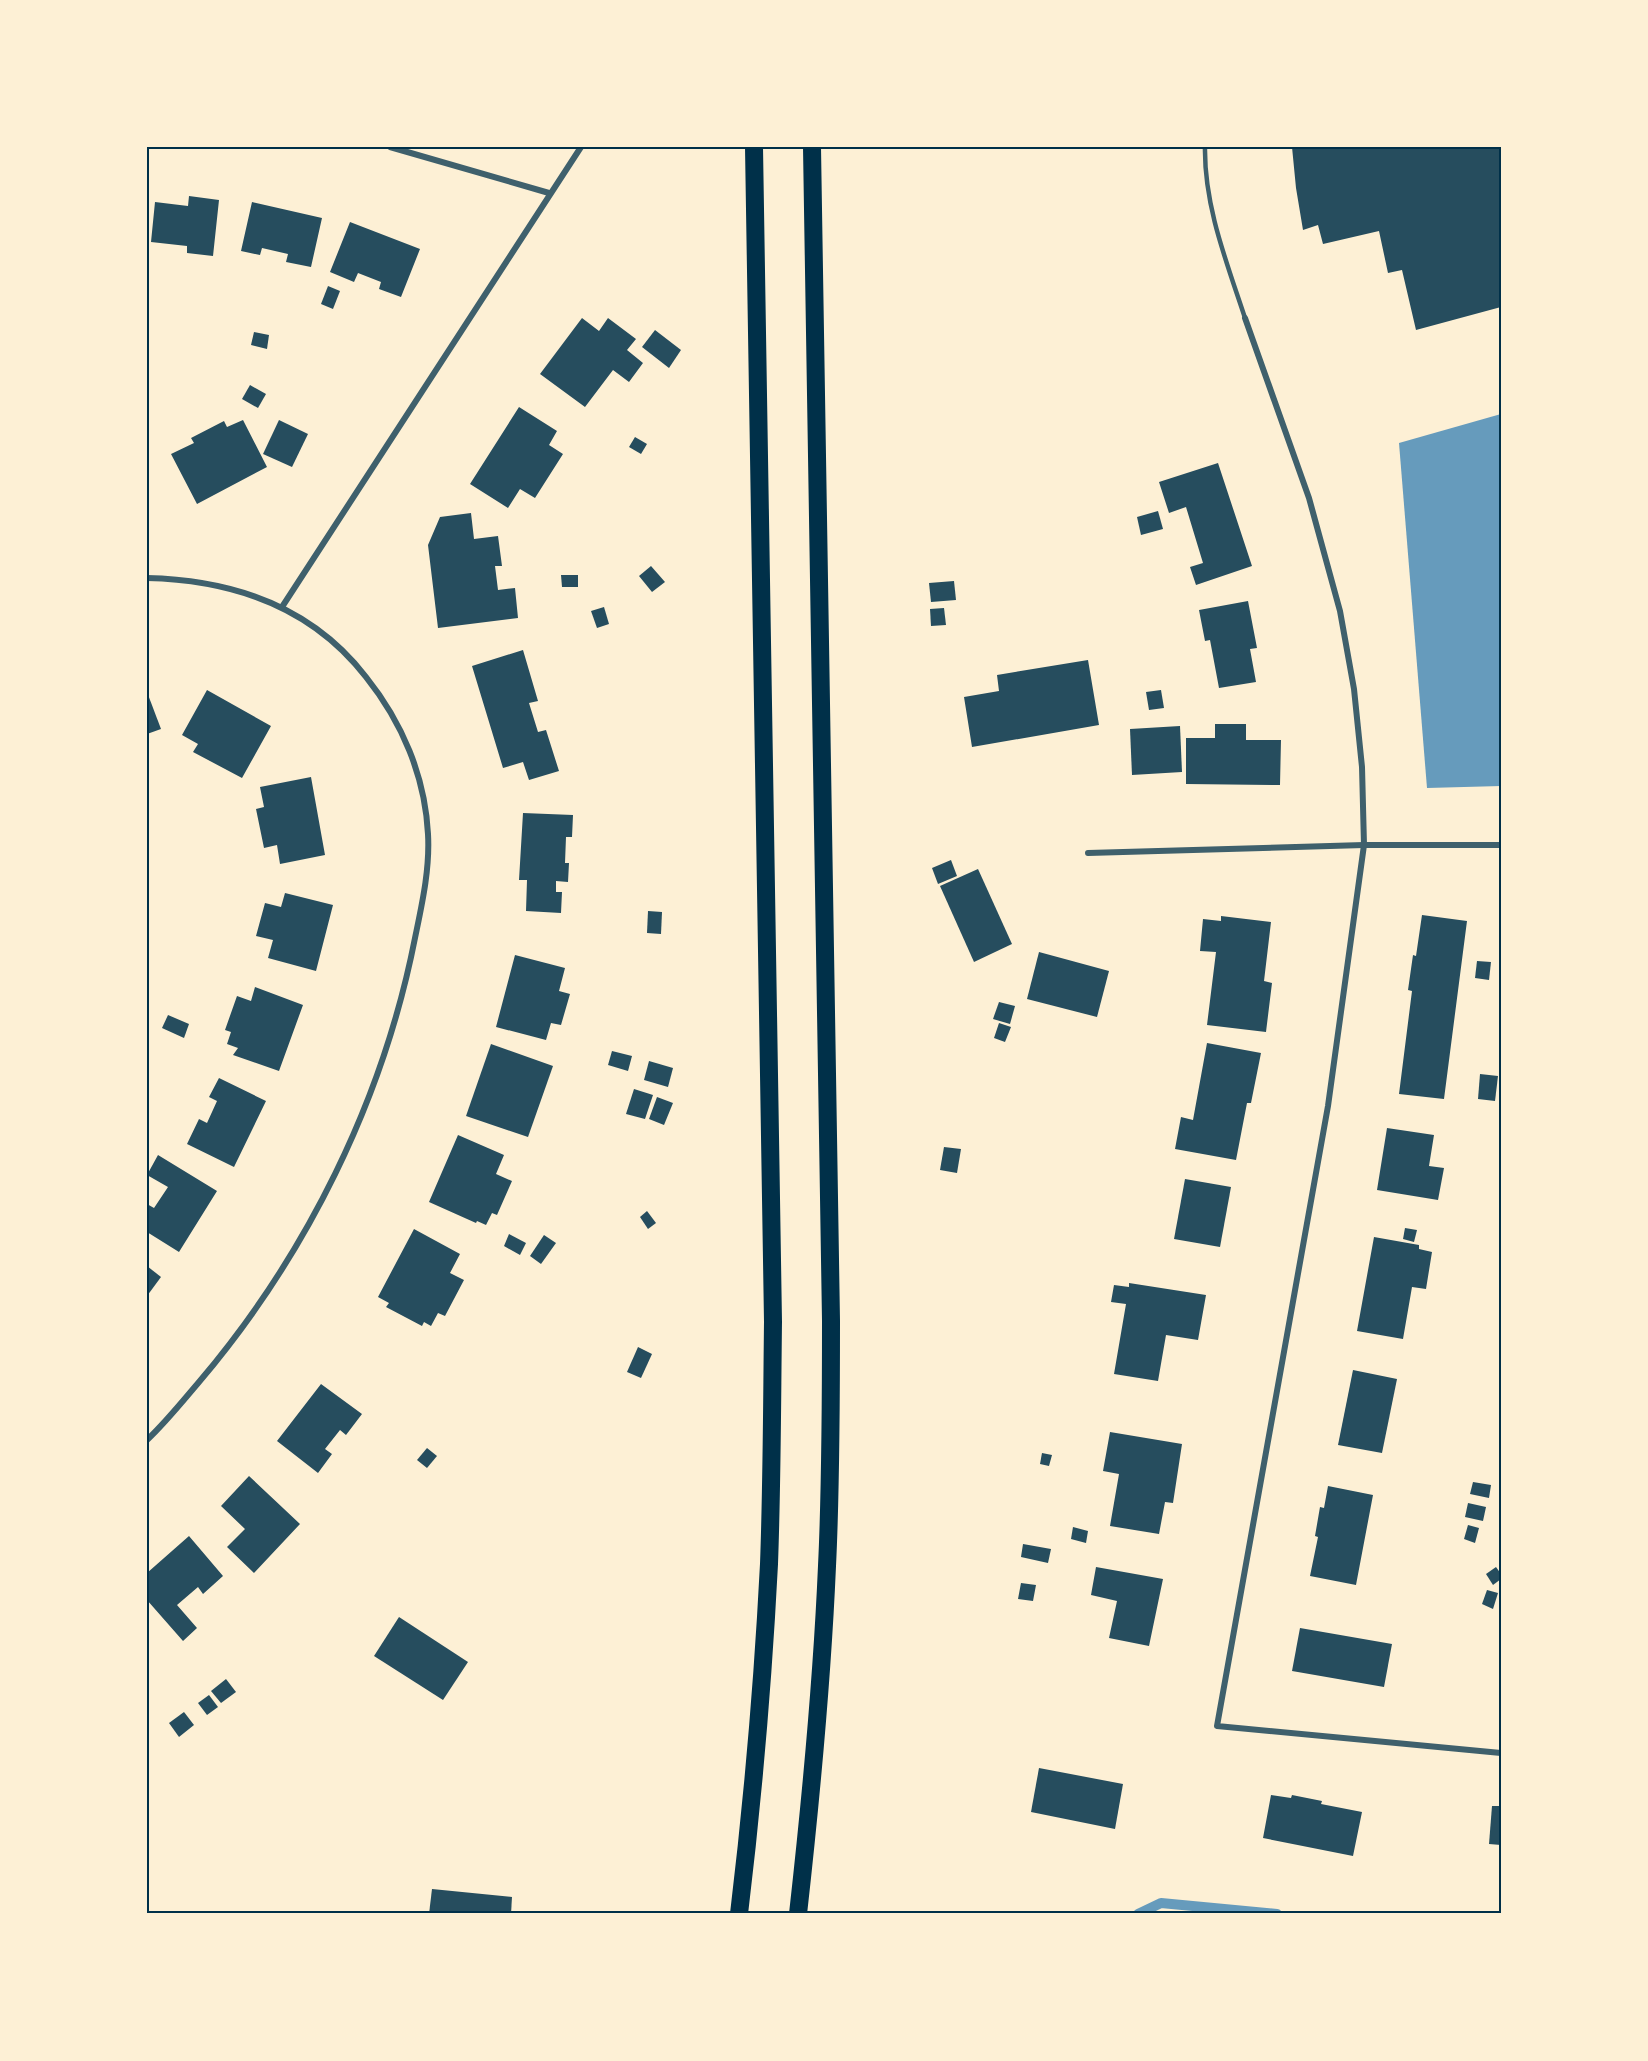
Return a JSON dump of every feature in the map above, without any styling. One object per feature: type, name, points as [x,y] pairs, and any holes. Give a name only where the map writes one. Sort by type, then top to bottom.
[{"type":"highway","points":[[739,1914],[752,1805],[762,1681],[769,1563],[772,1431],[773,1310],[754,147]]},
{"type":"highway","points":[[798,1914],[810,1811],[820,1685],[831,1443],[812,147]]},
{"type":"street","points":[[390,147],[549,193]]},
{"type":"street","points":[[282,607],[581,147]]},
{"type":"street","points":[[1245,318],[1310,498],[1340,611],[1355,700],[1362,767],[1365,845],[1328,1106],[1217,1726],[1501,1753]]},
{"type":"street","points":[[147,578],[184,579],[224,586],[282,607],[322,632],[356,664],[386,701],[408,743],[422,788],[428,835],[426,882],[409,970],[390,1038],[366,1104],[338,1169],[305,1231],[268,1292],[228,1348],[161,1427],[147,1440]]},
{"type":"street","points":[[1088,853],[1365,845],[1501,845]]},
{"type":"lane","points":[[1205,147],[1204,165],[1213,218],[1245,318]]},
{"type":"water","points":[[1501,414],[1501,786],[1427,788],[1399,443]]},
{"type":"building","points":[[1292,147],[1501,147],[1501,307],[1416,330],[1402,270],[1388,273],[1379,231],[1323,244],[1318,225],[1303,230]]},
{"type":"building","points":[[189,196],[219,200],[213,256],[187,253],[187,246],[151,242],[155,202],[188,206]]},
{"type":"building","points":[[252,202],[322,218],[311,267],[286,262],[288,254],[262,248],[260,255],[241,251]]},
{"type":"building","points":[[350,222],[420,249],[401,297],[379,289],[381,282],[358,273],[354,282],[330,272]]},
{"type":"building","points":[[328,286],[340,291],[333,309],[321,304]]},
{"type":"building","points":[[582,318],[599,331],[608,318],[636,339],[627,350],[643,363],[629,382],[613,370],[585,407],[540,374]]},
{"type":"building","points":[[655,330],[681,350],[669,368],[642,347]]},
{"type":"building","points":[[254,332],[269,335],[267,349],[251,345]]},
{"type":"building","points":[[250,385],[266,394],[258,408],[242,399]]},
{"type":"building","points":[[519,407],[557,431],[549,445],[563,454],[535,498],[520,489],[508,508],[470,484]]},
{"type":"building","points":[[243,420],[267,467],[197,504],[171,454],[194,443],[191,438],[224,421],[227,427]]},
{"type":"building","points":[[279,420],[308,434],[292,467],[263,454]]},
{"type":"building","points":[[635,437],[647,444],[641,454],[629,447]]},
{"type":"building","points":[[1218,463],[1252,566],[1196,585],[1190,567],[1203,563],[1186,507],[1169,513],[1159,482]]},
{"type":"building","points":[[1158,511],[1163,529],[1141,535],[1137,517]]},
{"type":"building","points":[[471,513],[474,539],[498,536],[502,566],[495,566],[498,590],[515,588],[518,618],[438,628],[428,545],[440,517]]},
{"type":"building","points":[[651,566],[665,582],[652,592],[639,576]]},
{"type":"building","points":[[561,575],[578,575],[578,587],[562,587]]},
{"type":"building","points":[[954,581],[956,600],[931,602],[929,583]]},
{"type":"building","points":[[1248,601],[1257,648],[1250,649],[1256,682],[1219,688],[1210,640],[1205,641],[1199,610]]},
{"type":"building","points":[[604,607],[609,624],[597,628],[591,611]]},
{"type":"building","points":[[944,608],[946,625],[931,626],[930,609]]},
{"type":"building","points":[[523,650],[538,701],[529,703],[538,732],[546,730],[559,771],[529,780],[523,762],[503,768],[472,666]]},
{"type":"building","points":[[1088,660],[1099,725],[972,747],[964,697],[999,691],[997,675]]},
{"type":"building","points":[[207,690],[271,726],[242,778],[193,752],[198,744],[182,735]]},
{"type":"building","points":[[1161,690],[1164,708],[1149,710],[1146,692]]},
{"type":"building","points":[[147,692],[161,729],[147,734]]},
{"type":"building","points":[[1215,724],[1246,724],[1246,740],[1281,740],[1280,785],[1186,784],[1186,738],[1215,738]]},
{"type":"building","points":[[1180,726],[1182,772],[1132,775],[1130,729]]},
{"type":"building","points":[[311,777],[325,855],[280,864],[277,845],[264,848],[256,809],[264,807],[260,787]]},
{"type":"building","points":[[523,813],[573,815],[572,837],[566,837],[565,863],[569,863],[568,882],[556,881],[556,892],[562,892],[561,913],[526,911],[527,880],[519,880]]},
{"type":"building","points":[[951,860],[957,876],[938,884],[932,868]]},
{"type":"building","points":[[978,869],[1012,944],[974,962],[940,886]]},
{"type":"building","points":[[285,893],[333,905],[316,971],[268,958],[273,940],[256,936],[265,903],[281,907]]},
{"type":"building","points":[[648,911],[662,912],[661,934],[647,933]]},
{"type":"building","points":[[1422,915],[1467,921],[1444,1099],[1399,1094],[1412,991],[1408,990]]},
{"type":"building","points":[[1221,916],[1271,922],[1264,981],[1272,983],[1266,1032],[1207,1025],[1216,952],[1200,951],[1203,919],[1221,921]]},
{"type":"building","points":[[1039,952],[1109,971],[1097,1017],[1027,999]]},
{"type":"building","points":[[515,955],[565,968],[559,991],[570,994],[561,1025],[551,1023],[546,1040],[496,1027]]},
{"type":"building","points":[[1477,961],[1491,962],[1489,980],[1475,978]]},
{"type":"building","points":[[255,987],[303,1005],[279,1071],[233,1055],[238,1048],[227,1044],[231,1032],[225,1030],[237,996],[251,1001]]},
{"type":"building","points":[[999,1002],[1015,1006],[1010,1024],[993,1019]]},
{"type":"building","points":[[168,1015],[189,1024],[184,1038],[162,1028]]},
{"type":"building","points":[[999,1023],[1011,1027],[1005,1042],[994,1038]]},
{"type":"building","points":[[1207,1043],[1261,1053],[1251,1103],[1247,1103],[1236,1160],[1175,1149],[1181,1117],[1193,1120]]},
{"type":"building","points":[[491,1044],[553,1066],[528,1137],[466,1116]]},
{"type":"building","points":[[612,1051],[632,1056],[628,1071],[608,1065]]},
{"type":"building","points":[[649,1061],[673,1068],[668,1087],[644,1080]]},
{"type":"building","points":[[1480,1074],[1498,1076],[1495,1101],[1478,1099]]},
{"type":"building","points":[[219,1078],[266,1101],[234,1167],[187,1144],[199,1119],[207,1123],[217,1101],[209,1097]]},
{"type":"building","points":[[634,1089],[653,1095],[645,1119],[626,1114]]},
{"type":"building","points":[[657,1097],[673,1103],[664,1125],[649,1119]]},
{"type":"building","points":[[1387,1128],[1434,1135],[1429,1166],[1444,1168],[1438,1200],[1377,1190]]},
{"type":"building","points":[[458,1135],[504,1155],[496,1174],[512,1181],[497,1215],[492,1213],[486,1225],[477,1221],[476,1223],[429,1202]]},
{"type":"building","points":[[944,1147],[961,1149],[957,1173],[940,1170]]},
{"type":"building","points":[[158,1155],[217,1191],[179,1252],[147,1232],[147,1204],[154,1208],[168,1187],[147,1175]]},
{"type":"building","points":[[1185,1179],[1231,1187],[1220,1247],[1174,1239]]},
{"type":"building","points":[[647,1211],[656,1223],[648,1229],[640,1217]]},
{"type":"building","points":[[1405,1228],[1417,1230],[1414,1242],[1403,1239]]},
{"type":"building","points":[[414,1229],[460,1254],[450,1273],[464,1280],[445,1316],[438,1313],[431,1326],[424,1322],[422,1326],[386,1307],[389,1303],[378,1297]]},
{"type":"building","points":[[509,1234],[526,1243],[520,1255],[504,1246]]},
{"type":"building","points":[[544,1235],[556,1243],[541,1264],[530,1256]]},
{"type":"building","points":[[1374,1237],[1419,1245],[1419,1249],[1432,1252],[1426,1289],[1412,1287],[1403,1339],[1357,1331]]},
{"type":"building","points":[[147,1266],[161,1277],[147,1296]]},
{"type":"building","points":[[1129,1283],[1206,1295],[1198,1340],[1166,1335],[1158,1381],[1114,1374],[1126,1304],[1111,1302],[1114,1285],[1129,1287]]},
{"type":"building","points":[[638,1347],[652,1354],[641,1378],[627,1372]]},
{"type":"building","points":[[1353,1370],[1397,1379],[1382,1453],[1338,1445]]},
{"type":"building","points":[[321,1384],[362,1414],[346,1435],[340,1430],[325,1449],[332,1454],[318,1473],[277,1441]]},
{"type":"building","points":[[1110,1432],[1182,1444],[1173,1503],[1165,1502],[1159,1534],[1110,1526],[1119,1474],[1103,1471]]},
{"type":"building","points":[[427,1448],[437,1456],[427,1468],[417,1460]]},
{"type":"building","points":[[1042,1453],[1052,1455],[1049,1466],[1040,1464]]},
{"type":"building","points":[[249,1476],[300,1524],[254,1573],[227,1547],[245,1529],[221,1506]]},
{"type":"building","points":[[1473,1482],[1491,1485],[1489,1498],[1470,1494]]},
{"type":"building","points":[[1328,1486],[1373,1495],[1356,1585],[1310,1576],[1318,1537],[1315,1536],[1320,1507],[1324,1508]]},
{"type":"building","points":[[1468,1503],[1486,1507],[1483,1521],[1465,1517]]},
{"type":"building","points":[[1468,1525],[1479,1528],[1475,1543],[1464,1539]]},
{"type":"building","points":[[1073,1527],[1088,1531],[1086,1543],[1071,1539]]},
{"type":"building","points":[[189,1536],[223,1576],[203,1594],[198,1587],[177,1605],[197,1628],[183,1641],[147,1600],[147,1573]]},
{"type":"building","points":[[1023,1544],[1051,1549],[1048,1563],[1021,1557]]},
{"type":"building","points":[[1096,1567],[1163,1579],[1149,1646],[1109,1638],[1117,1601],[1091,1595]]},
{"type":"building","points":[[1496,1567],[1501,1574],[1501,1579],[1493,1585],[1486,1574]]},
{"type":"building","points":[[1021,1583],[1036,1585],[1033,1601],[1018,1599]]},
{"type":"building","points":[[1487,1590],[1498,1593],[1493,1609],[1482,1604]]},
{"type":"building","points":[[399,1617],[468,1662],[443,1700],[374,1656]]},
{"type":"building","points":[[1300,1628],[1392,1644],[1384,1687],[1292,1671]]},
{"type":"building","points":[[226,1679],[236,1692],[221,1703],[211,1691]]},
{"type":"building","points":[[209,1695],[218,1707],[207,1715],[198,1703]]},
{"type":"building","points":[[184,1712],[194,1725],[179,1737],[169,1723]]},
{"type":"building","points":[[1039,1768],[1123,1784],[1115,1829],[1031,1812]]},
{"type":"building","points":[[1271,1795],[1291,1798],[1292,1795],[1322,1801],[1321,1804],[1362,1812],[1353,1856],[1263,1838]]},
{"type":"building","points":[[1492,1806],[1501,1806],[1501,1845],[1489,1844]]},
{"type":"building","points":[[432,1889],[512,1897],[511,1914],[429,1914]]},
{"type":"waterway","points":[[1138,1914],[1161,1903],[1277,1914]]}]
